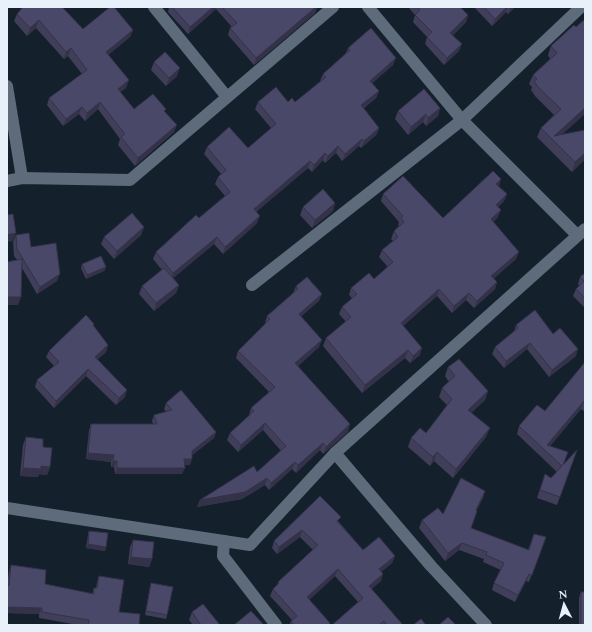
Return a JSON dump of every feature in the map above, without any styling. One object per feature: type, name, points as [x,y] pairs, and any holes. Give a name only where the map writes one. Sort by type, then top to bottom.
[{"type":"street","points":[[154,7],[227,97]]},
{"type":"street","points":[[7,181],[22,178],[130,180],[333,7]]},
{"type":"street","points":[[7,508],[250,545],[335,453],[581,232],[462,120],[368,7]]},
{"type":"street","points":[[252,286],[462,120],[581,7]]},
{"type":"street","points":[[7,86],[22,178]]},
{"type":"street","points":[[335,453],[431,566],[486,625]]},
{"type":"street","points":[[224,541],[223,556],[276,625]]},
{"type":"building","points":[[23,7],[62,7],[83,29],[110,7],[114,7],[133,30],[106,52],[129,80],[118,89],[134,109],[153,94],[166,109],[164,111],[177,125],[138,158],[121,137],[125,134],[100,102],[87,113],[82,107],[66,119],[49,98],[87,70],[71,48],[66,52],[39,20],[30,28],[17,14]]},
{"type":"building","points":[[172,7],[213,7],[190,27]]},
{"type":"building","points":[[222,7],[316,7],[256,58],[230,28],[237,23]]},
{"type":"building","points":[[417,7],[460,7],[468,15],[450,33],[462,44],[447,58],[427,37],[432,32],[415,15],[420,10]]},
{"type":"building","points":[[484,7],[507,7],[495,19]]},
{"type":"building","points":[[585,19],[585,108],[554,136],[585,130],[585,153],[575,162],[541,128],[561,109],[538,87],[534,81],[537,79],[533,75],[557,53],[551,46],[574,25],[576,27]]},
{"type":"building","points":[[371,28],[396,58],[370,81],[379,91],[361,105],[379,128],[364,141],[362,139],[345,154],[338,146],[328,156],[325,153],[314,165],[310,161],[254,209],[260,216],[225,247],[217,237],[173,273],[156,252],[196,215],[199,218],[230,192],[218,177],[226,170],[207,147],[229,127],[248,148],[276,124],[258,102],[276,87],[288,102],[292,98],[295,102],[326,77],[323,74],[350,50],[348,48]]},
{"type":"building","points":[[165,52],[180,68],[169,78],[154,62]]},
{"type":"building","points":[[424,89],[440,108],[428,118],[426,114],[411,127],[398,111]]},
{"type":"building","points":[[493,171],[501,179],[496,184],[507,194],[496,205],[501,210],[491,219],[519,252],[491,276],[497,282],[477,301],[469,293],[454,306],[439,289],[401,323],[422,348],[413,356],[408,350],[365,385],[326,338],[351,317],[342,307],[357,294],[351,288],[369,273],[374,279],[393,262],[382,250],[398,237],[394,231],[404,222],[401,218],[403,216],[383,194],[403,176],[443,218]]},
{"type":"building","points":[[323,189],[335,203],[315,220],[303,207]]},
{"type":"building","points":[[132,213],[144,227],[117,251],[104,237]]},
{"type":"building","points":[[13,214],[16,233],[7,235],[7,215]]},
{"type":"building","points":[[29,233],[31,247],[56,243],[60,274],[40,287],[17,249],[16,235]]},
{"type":"building","points":[[101,256],[106,267],[87,275],[82,264]]},
{"type":"building","points":[[22,259],[21,297],[8,297],[7,262]]},
{"type":"building","points":[[164,268],[179,285],[156,303],[142,286]]},
{"type":"building","points":[[585,273],[585,298],[576,289],[584,281],[580,277]]},
{"type":"building","points":[[307,277],[322,294],[299,314],[322,340],[295,363],[350,424],[326,447],[323,443],[298,465],[295,462],[271,483],[267,478],[245,492],[200,500],[254,466],[257,472],[286,446],[265,423],[241,445],[230,433],[254,411],[251,408],[275,387],[238,351],[270,319],[267,316],[298,289],[296,286]]},
{"type":"building","points":[[535,310],[553,334],[560,328],[578,349],[552,370],[530,343],[506,361],[495,347],[518,328],[516,325]]},
{"type":"building","points":[[86,315],[108,345],[95,357],[127,390],[119,398],[88,369],[56,401],[37,380],[59,362],[49,351]]},
{"type":"building","points":[[459,359],[488,391],[468,410],[490,428],[456,469],[437,452],[433,457],[411,438],[420,428],[426,433],[452,399],[442,388],[455,376],[448,367]]},
{"type":"building","points":[[585,362],[585,402],[584,401],[547,445],[568,452],[563,465],[577,450],[560,497],[540,490],[545,474],[551,478],[562,466],[519,426],[537,405],[545,411]]},
{"type":"building","points":[[181,390],[216,432],[192,451],[192,459],[184,459],[185,468],[117,468],[117,461],[113,461],[114,455],[88,453],[91,424],[157,424],[154,415],[172,410],[166,403]]},
{"type":"building","points":[[26,437],[43,439],[43,447],[52,448],[50,467],[41,466],[41,469],[23,468]]},
{"type":"building","points":[[461,478],[485,491],[476,510],[477,511],[471,528],[529,550],[534,534],[546,537],[532,575],[529,574],[518,595],[494,583],[504,563],[486,555],[487,552],[462,543],[448,553],[422,520],[438,508],[443,514]]},
{"type":"building","points":[[320,496],[341,517],[337,521],[363,550],[379,537],[395,556],[379,569],[383,574],[369,586],[403,625],[387,625],[384,621],[379,625],[332,625],[363,598],[338,569],[307,597],[330,623],[328,625],[294,625],[291,621],[297,616],[273,589],[279,583],[278,582],[318,545],[302,530],[279,547],[274,541]]},
{"type":"building","points":[[89,531],[108,533],[106,547],[88,544]]},
{"type":"building","points":[[133,540],[154,542],[152,559],[131,557]]},
{"type":"building","points":[[11,565],[46,570],[45,584],[94,594],[94,588],[97,588],[99,576],[124,580],[119,612],[140,614],[139,625],[88,625],[89,620],[42,612],[42,608],[7,607],[7,584],[9,586]]},
{"type":"building","points":[[151,583],[173,587],[167,615],[146,611]]},
{"type":"building","points":[[581,592],[585,592],[585,625],[581,625]]},
{"type":"building","points":[[203,604],[220,625],[201,625],[192,612]]},
{"type":"building","points":[[251,611],[264,625],[234,625]]},
{"type":"building","points":[[448,617],[456,625],[439,625]]},
{"type":"building","points":[[421,619],[426,625],[413,625]]}]
